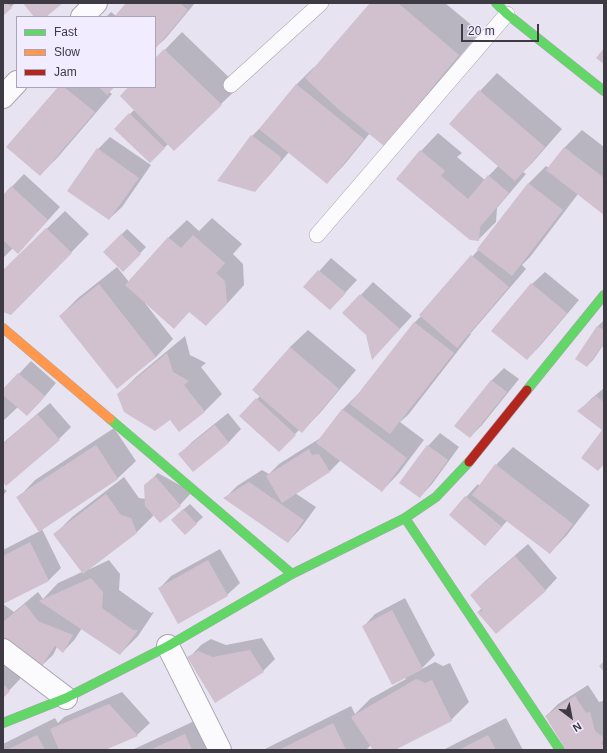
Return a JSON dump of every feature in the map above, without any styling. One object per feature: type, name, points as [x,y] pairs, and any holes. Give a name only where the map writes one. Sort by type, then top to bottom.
[{"type":"street","points":[[83,16],[96,3]]},
{"type":"street","points":[[507,7],[604,91]]},
{"type":"street","points":[[3,97],[16,83]]},
{"type":"street","points":[[3,722],[66,698],[168,646],[292,574],[405,518],[436,497],[470,461],[604,295]]},
{"type":"street","points":[[3,328],[292,574]]},
{"type":"street","points":[[405,518],[560,750]]},
{"type":"street","points":[[168,646],[220,750]]},
{"type":"street","points":[[3,650],[66,698]]},
{"type":"lane","points":[[231,85],[321,3]]},
{"type":"lane","points":[[317,235],[507,7]]},
{"type":"building","points":[[3,3],[7,3],[12,8],[3,16]]},
{"type":"building","points":[[23,3],[63,3],[47,16],[33,16]]},
{"type":"building","points":[[126,3],[180,3],[188,10],[156,48],[156,16],[115,16]]},
{"type":"building","points":[[370,3],[398,3],[459,55],[384,146],[337,108],[305,78]]},
{"type":"building","points":[[604,48],[604,64],[596,58]]},
{"type":"building","points":[[164,49],[222,105],[174,151],[120,96],[127,88],[156,88],[156,57]]},
{"type":"building","points":[[296,84],[364,139],[327,184],[259,129]]},
{"type":"building","points":[[57,88],[65,88],[95,112],[40,176],[6,147]]},
{"type":"building","points":[[100,88],[113,88],[107,95]]},
{"type":"building","points":[[479,90],[545,147],[515,181],[449,124]]},
{"type":"building","points":[[129,113],[165,148],[150,163],[114,129]]},
{"type":"building","points":[[251,135],[281,157],[280,162],[255,192],[217,181]]},
{"type":"building","points":[[564,147],[604,178],[604,215],[546,170]]},
{"type":"building","points":[[97,148],[139,178],[109,220],[67,191]]},
{"type":"building","points":[[420,150],[445,171],[441,176],[468,199],[488,175],[509,193],[480,227],[479,241],[470,240],[396,179]]},
{"type":"building","points":[[528,183],[563,210],[512,276],[477,249]]},
{"type":"building","points":[[11,186],[48,220],[18,254],[3,240],[3,195]]},
{"type":"building","points":[[46,228],[72,253],[11,315],[3,312],[3,270]]},
{"type":"building","points":[[121,234],[141,254],[123,272],[103,252]]},
{"type":"building","points":[[193,235],[225,263],[216,273],[225,281],[227,303],[206,326],[189,312],[174,329],[125,285],[168,237],[181,248]]},
{"type":"building","points":[[471,255],[509,287],[457,348],[419,315]]},
{"type":"building","points":[[318,270],[346,293],[330,310],[303,287]]},
{"type":"building","points":[[531,283],[567,313],[527,360],[491,331]]},
{"type":"building","points":[[99,284],[156,357],[117,389],[59,316]]},
{"type":"building","points":[[360,294],[400,329],[372,360],[366,335],[342,313]]},
{"type":"building","points":[[414,322],[454,353],[390,434],[350,404]]},
{"type":"building","points":[[597,326],[604,330],[604,343],[587,367],[575,359]]},
{"type":"building","points":[[290,347],[339,389],[302,433],[252,390]]},
{"type":"building","points":[[167,353],[173,372],[189,381],[184,385],[205,412],[179,432],[170,420],[155,431],[124,412],[117,394]]},
{"type":"building","points":[[18,373],[45,396],[27,416],[3,395],[3,389]]},
{"type":"building","points":[[491,380],[507,392],[470,438],[454,426]]},
{"type":"building","points":[[596,396],[604,402],[604,464],[598,471],[581,458],[602,430],[577,411]]},
{"type":"building","points":[[256,398],[296,435],[279,452],[239,416]]},
{"type":"building","points":[[342,409],[407,458],[382,492],[316,443]]},
{"type":"building","points":[[37,414],[60,440],[6,486],[3,482],[3,444]]},
{"type":"building","points":[[215,425],[229,443],[193,472],[178,454]]},
{"type":"building","points":[[96,445],[118,479],[39,532],[16,497]]},
{"type":"building","points":[[427,445],[448,460],[420,498],[399,483]]},
{"type":"building","points":[[309,449],[312,455],[319,454],[330,472],[282,503],[266,476]]},
{"type":"building","points":[[495,464],[573,524],[550,554],[472,495]]},
{"type":"building","points":[[155,476],[181,506],[160,523],[145,506],[144,485]]},
{"type":"building","points":[[249,482],[304,520],[288,543],[223,498]]},
{"type":"building","points":[[106,494],[121,515],[131,518],[137,533],[83,574],[53,534]]},
{"type":"building","points":[[465,496],[502,527],[485,546],[449,515]]},
{"type":"building","points":[[183,509],[197,524],[185,535],[171,520]]},
{"type":"building","points":[[30,542],[49,581],[3,604],[3,556]]},
{"type":"building","points":[[515,556],[546,591],[496,634],[477,612],[483,611],[470,595]]},
{"type":"building","points":[[208,560],[228,596],[178,624],[158,588]]},
{"type":"building","points":[[91,578],[103,592],[102,608],[133,630],[138,630],[120,655],[39,601]]},
{"type":"building","points":[[25,604],[38,621],[73,635],[63,653],[55,646],[40,668],[3,642],[3,622]]},
{"type":"building","points":[[392,610],[423,669],[392,685],[362,626]]},
{"type":"building","points":[[250,650],[264,672],[215,703],[187,657],[198,651],[213,657]]},
{"type":"building","points":[[604,661],[604,672],[599,666]]},
{"type":"building","points":[[416,679],[425,683],[432,680],[452,721],[395,750],[373,750],[351,717]]},
{"type":"building","points":[[3,684],[10,691],[3,698]]},
{"type":"building","points":[[575,696],[586,713],[590,712],[595,731],[604,738],[601,743],[604,750],[566,750],[545,716]]},
{"type":"building","points":[[109,704],[138,736],[105,750],[59,750],[50,729]]},
{"type":"building","points":[[333,723],[346,750],[279,750]]},
{"type":"building","points":[[185,734],[192,750],[150,750]]},
{"type":"building","points":[[37,735],[45,750],[7,750]]},
{"type":"building","points":[[488,735],[496,750],[459,750]]},
{"type":"traffic: fast","points":[[496,3],[507,14],[604,91]]},
{"type":"traffic: fast","points":[[527,390],[604,295]]},
{"type":"traffic: fast","points":[[110,419],[292,574]]},
{"type":"traffic: fast","points":[[3,723],[66,698],[168,646],[292,574],[405,518],[436,497],[469,462]]},
{"type":"traffic: fast","points":[[405,518],[560,750]]},
{"type":"traffic: slow","points":[[3,328],[110,419]]},
{"type":"traffic: jam","points":[[469,462],[527,390]]}]
